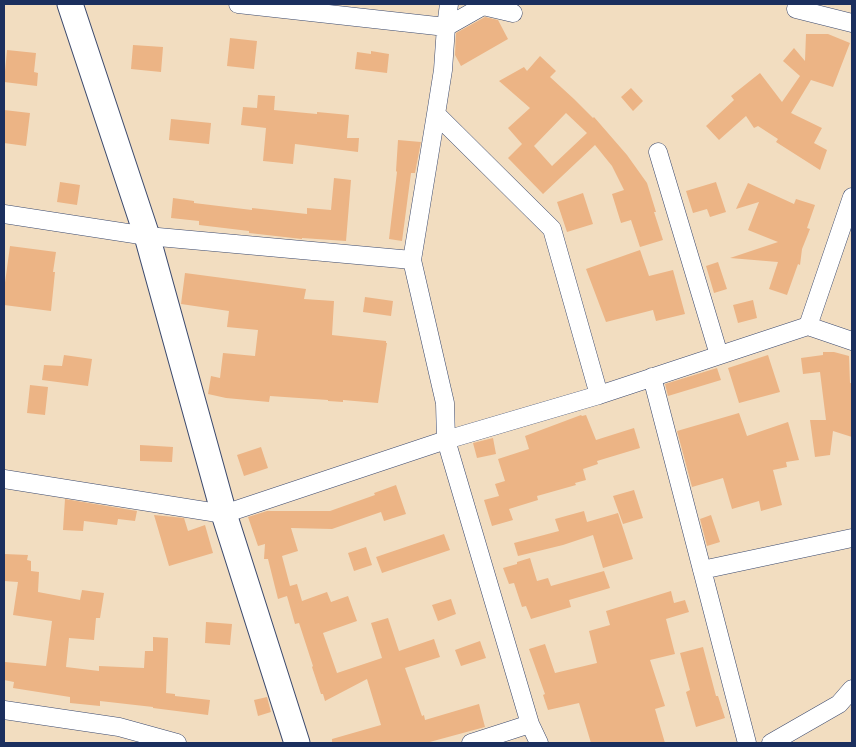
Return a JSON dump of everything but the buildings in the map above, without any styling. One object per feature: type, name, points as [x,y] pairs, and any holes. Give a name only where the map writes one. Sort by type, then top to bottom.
[{"type":"main road","points":[[70,4],[148,236],[224,514],[298,743]]},
{"type":"street","points":[[238,4],[446,27],[483,6],[513,13]]},
{"type":"street","points":[[449,4],[443,70],[412,260],[445,403],[446,440],[530,724],[539,743]]},
{"type":"street","points":[[796,9],[852,23]]},
{"type":"street","points":[[436,114],[552,229],[599,395]]},
{"type":"street","points":[[658,152],[719,355]]},
{"type":"street","points":[[808,326],[852,197]]},
{"type":"street","points":[[4,214],[148,236],[412,260]]},
{"type":"street","points":[[4,479],[224,514],[446,440],[599,395],[808,326],[852,341]]},
{"type":"street","points":[[652,377],[747,743]]},
{"type":"street","points":[[702,570],[852,538]]},
{"type":"street","points":[[772,743],[839,704],[852,689]]},
{"type":"street","points":[[4,710],[120,727],[177,743]]},
{"type":"street","points":[[471,743],[530,724]]}]
